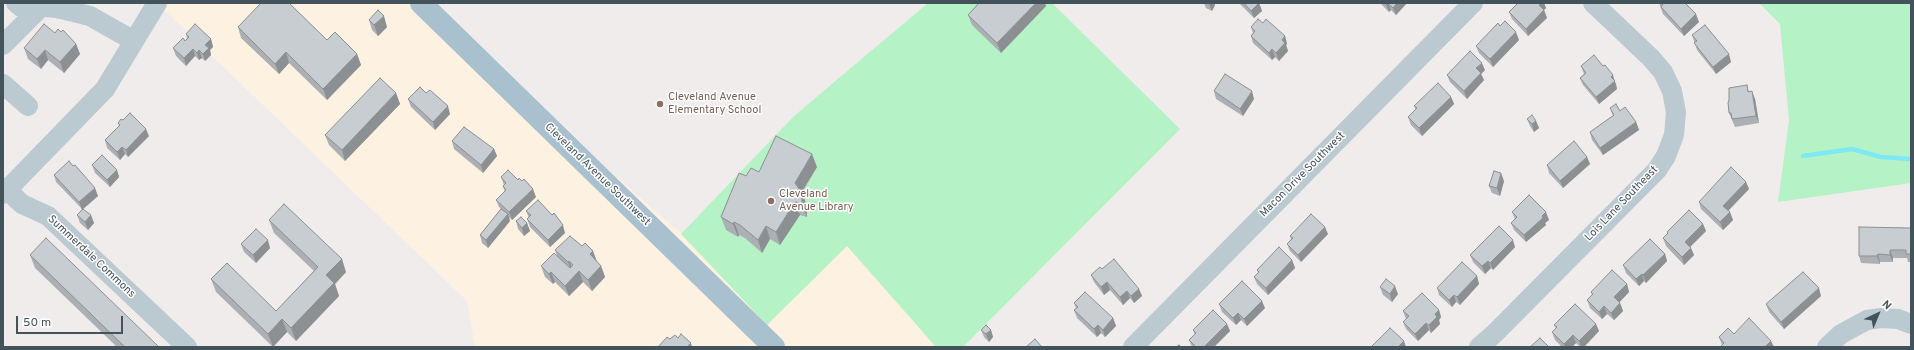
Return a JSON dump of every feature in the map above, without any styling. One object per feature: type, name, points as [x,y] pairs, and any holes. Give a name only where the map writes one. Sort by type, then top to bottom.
[{"type":"main road","name":"Cleveland Avenue Southwest","points":[[421,3],[774,347]]},
{"type":"street","points":[[16,3],[21,7],[57,8],[90,16],[134,41]]},
{"type":"street","points":[[5,192],[105,89],[157,3]]},
{"type":"street","name":"Macon Drive Southwest","points":[[1133,347],[1473,3]]},
{"type":"street","name":"Lois Lane Southeast","points":[[1479,347],[1494,334],[1657,170],[1666,156],[1674,135],[1676,112],[1672,91],[1663,72],[1651,58],[1593,3]]},
{"type":"street","points":[[3,45],[40,8]]},
{"type":"street","points":[[3,84],[28,106]]},
{"type":"street","name":"Summerdale Commons","points":[[5,192],[22,204],[48,216],[187,347]]},
{"type":"street","points":[[1827,347],[1840,334],[1867,320],[1881,318],[1911,324]]},
{"type":"shaded area","points":[[157,3],[430,3],[539,110],[681,233],[767,325],[847,246],[936,347],[475,347],[467,301]]},
{"type":"green space","points":[[928,3],[1052,3],[1180,129],[963,347],[936,347],[847,246],[767,325],[681,234],[794,116]]},
{"type":"green space","points":[[1759,3],[1911,3],[1911,183],[1778,202],[1789,120],[1780,24]]},
{"type":"building","points":[[261,3],[289,3],[327,40],[335,32],[357,54],[323,89],[286,52],[275,64],[238,27]]},
{"type":"building","points":[[979,3],[1036,3],[997,43],[968,15]]},
{"type":"building","points":[[1244,3],[1259,3],[1251,11]]},
{"type":"building","points":[[1388,3],[1397,3],[1393,8]]},
{"type":"building","points":[[1518,3],[1541,3],[1539,5],[1544,10],[1526,29],[1509,12]]},
{"type":"building","points":[[1661,3],[1685,3],[1696,14],[1681,29],[1661,7],[1663,4]]},
{"type":"building","points":[[378,10],[384,16],[374,25],[369,20]]},
{"type":"building","points":[[1258,19],[1263,23],[1266,19],[1285,36],[1282,40],[1285,43],[1276,53],[1272,49],[1269,53],[1251,36],[1255,31],[1251,27]]},
{"type":"building","points":[[1505,21],[1516,32],[1490,59],[1476,46],[1498,23],[1500,26]]},
{"type":"building","points":[[44,24],[55,33],[58,29],[61,32],[63,30],[76,44],[60,62],[45,50],[37,59],[24,48]]},
{"type":"building","points":[[195,24],[211,39],[205,45],[209,48],[203,54],[199,50],[197,53],[193,49],[184,58],[173,48],[183,38],[185,41],[189,37],[186,34]]},
{"type":"building","points":[[1705,25],[1729,54],[1713,67],[1694,43],[1697,41],[1692,35]]},
{"type":"building","points":[[1470,51],[1482,63],[1476,68],[1481,73],[1464,91],[1447,75]]},
{"type":"building","points":[[1594,55],[1603,66],[1605,65],[1613,75],[1611,77],[1615,81],[1596,97],[1580,78],[1586,73],[1581,66]]},
{"type":"building","points":[[1225,74],[1252,91],[1240,109],[1214,91]]},
{"type":"building","points":[[380,78],[396,93],[342,150],[325,135]]},
{"type":"building","points":[[1438,83],[1451,97],[1419,128],[1408,117],[1417,108],[1414,106]]},
{"type":"building","points":[[1747,85],[1748,92],[1752,91],[1756,116],[1732,119],[1731,113],[1729,113],[1729,88]]},
{"type":"building","points":[[420,87],[426,93],[430,90],[448,106],[433,122],[408,99]]},
{"type":"building","points":[[1616,104],[1620,111],[1625,107],[1636,122],[1600,148],[1590,132],[1614,115],[1610,108]]},
{"type":"building","points":[[130,113],[146,129],[126,150],[122,147],[117,152],[105,140],[120,125],[118,123],[121,119],[123,120]]},
{"type":"building","points":[[1532,115],[1536,121],[1532,124],[1527,119]]},
{"type":"building","points":[[464,127],[494,149],[481,165],[452,141]]},
{"type":"building","name":"Cleveland Avenue Library","points":[[776,136],[812,154],[795,183],[802,193],[802,204],[795,202],[776,232],[766,226],[758,240],[740,225],[734,222],[733,224],[721,217],[739,173],[746,176],[751,168],[759,172]]},
{"type":"building","points":[[1574,141],[1587,157],[1560,181],[1547,165]]},
{"type":"building","points":[[102,155],[117,170],[107,180],[92,165]]},
{"type":"building","points":[[69,161],[73,166],[75,165],[95,188],[79,202],[54,175]]},
{"type":"building","points":[[1731,167],[1746,182],[1723,206],[1730,212],[1720,222],[1699,202]]},
{"type":"building","points":[[508,170],[518,180],[519,178],[522,181],[524,179],[533,189],[509,212],[496,200],[506,190],[503,186],[506,183],[501,177]]},
{"type":"building","points":[[1494,171],[1501,173],[1497,188],[1489,186]]},
{"type":"building","points":[[1529,195],[1546,212],[1542,216],[1543,218],[1524,235],[1511,223],[1517,217],[1512,212]]},
{"type":"building","points":[[538,200],[552,215],[554,213],[563,225],[548,240],[527,219],[531,215],[526,211]]},
{"type":"building","points":[[284,204],[342,259],[326,275],[334,283],[291,328],[282,319],[268,334],[211,279],[227,263],[276,311],[318,267],[269,220]]},
{"type":"building","points":[[83,209],[91,215],[85,222],[77,215]]},
{"type":"building","points":[[501,209],[508,214],[486,240],[480,235]]},
{"type":"building","points":[[1689,210],[1703,224],[1685,242],[1691,248],[1682,257],[1663,238]]},
{"type":"building","points":[[1311,214],[1325,227],[1298,255],[1287,244],[1293,238],[1290,236]]},
{"type":"building","points":[[521,217],[527,223],[522,228],[516,221]]},
{"type":"building","points":[[1499,226],[1513,240],[1490,263],[1488,261],[1482,266],[1470,255]]},
{"type":"building","points":[[1859,227],[1911,228],[1911,254],[1906,254],[1906,250],[1890,250],[1890,255],[1878,254],[1877,256],[1859,256]]},
{"type":"building","points":[[256,229],[268,240],[253,255],[241,244]]},
{"type":"building","points":[[570,236],[582,246],[585,243],[593,251],[590,254],[601,266],[588,280],[579,271],[565,286],[551,272],[549,274],[541,266],[554,253],[570,268],[573,265],[555,250]]},
{"type":"building","points":[[46,238],[159,347],[125,347],[30,255]]},
{"type":"building","points":[[1650,239],[1665,254],[1643,275],[1642,274],[1636,279],[1623,265]]},
{"type":"building","points":[[1279,247],[1292,260],[1266,288],[1254,277],[1259,272],[1257,270]]},
{"type":"building","points":[[1114,259],[1139,289],[1131,296],[1127,291],[1120,297],[1107,282],[1101,287],[1091,275],[1100,267],[1102,269]]},
{"type":"building","points":[[1462,262],[1477,276],[1457,297],[1454,295],[1449,300],[1437,288]]},
{"type":"building","points":[[1612,270],[1627,284],[1614,297],[1620,303],[1611,313],[1604,306],[1599,312],[1587,300],[1593,294],[1591,292]]},
{"type":"building","points":[[1803,272],[1819,288],[1781,322],[1766,304]]},
{"type":"building","points":[[1386,279],[1395,286],[1390,294],[1380,287]]},
{"type":"building","points":[[1242,281],[1262,301],[1244,319],[1238,313],[1233,318],[1219,304]]},
{"type":"building","points":[[1085,292],[1113,318],[1103,330],[1098,325],[1094,329],[1074,310],[1078,307],[1074,303]]},
{"type":"building","points":[[1422,293],[1439,310],[1435,314],[1437,317],[1429,325],[1426,323],[1415,334],[1403,322],[1409,316],[1403,311]]},
{"type":"building","points":[[1575,304],[1596,324],[1579,341],[1573,335],[1564,344],[1552,332],[1557,327],[1554,325]]},
{"type":"building","points":[[1213,310],[1227,324],[1204,347],[1196,347],[1189,340],[1196,333],[1193,330]]},
{"type":"building","points":[[1749,318],[1771,341],[1765,347],[1720,347],[1724,343],[1719,337],[1728,328],[1734,334]]},
{"type":"building","points":[[986,325],[991,330],[986,334],[981,330]]},
{"type":"building","points":[[1390,328],[1404,341],[1398,347],[1371,347]]},
{"type":"building","points":[[681,334],[691,343],[687,347],[658,347],[667,337],[670,339],[675,335],[678,338]]},
{"type":"building","points":[[1540,338],[1549,347],[1530,347]]},
{"type":"building","points":[[1035,339],[1042,347],[1026,347]]},
{"type":"waterway","points":[[1803,156],[1852,149],[1881,157],[1911,159]]},
{"type":"place","name":"Cleveland Avenue Elementary School","points":[[660,104]]},
{"type":"place","name":"Cleveland Avenue Library","points":[[771,201]]}]
